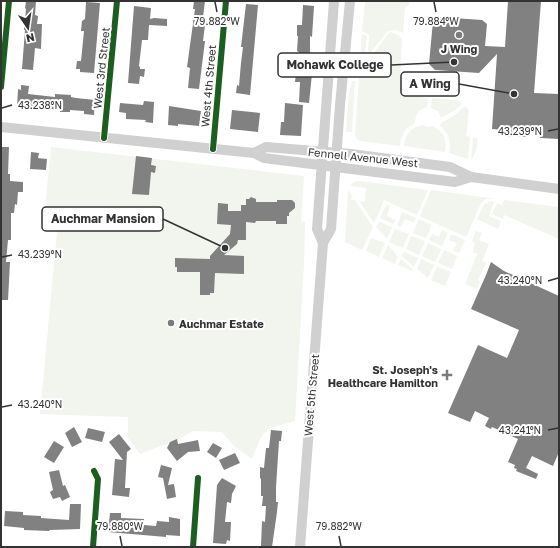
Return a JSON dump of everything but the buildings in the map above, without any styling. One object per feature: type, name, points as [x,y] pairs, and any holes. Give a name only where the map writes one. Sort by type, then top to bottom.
[{"type":"main road","name":"West 5th Street","points":[[324,243],[317,229],[334,1]]},
{"type":"main road","name":"West 5th Street","points":[[300,547],[324,243],[331,229],[336,153],[350,1]]},
{"type":"main road","name":"Fennell Avenue West","points":[[1,127],[254,153],[264,158],[455,182],[471,177]]},
{"type":"main road","name":"Fennell Avenue West","points":[[254,153],[266,147],[351,154],[450,167],[471,177],[559,189]]},
{"type":"street","points":[[1,87],[9,1]]},
{"type":"street","name":"West 3rd Street","points":[[104,138],[118,1]]},
{"type":"street","name":"West 4th Street","points":[[213,149],[226,1]]},
{"type":"street","points":[[93,547],[98,479],[94,471]]},
{"type":"street","points":[[193,547],[198,478]]},
{"type":"shaded area","points":[[365,1],[410,1],[409,5],[405,8],[403,33],[396,30],[388,31],[370,53],[368,51],[369,35],[362,31]]},
{"type":"shaded area","points":[[391,32],[402,38],[400,77],[405,83],[405,94],[409,97],[417,96],[428,98],[427,107],[418,112],[415,123],[404,132],[401,138],[400,146],[360,141],[355,135],[362,34],[367,36],[365,54],[366,57],[369,58]]},
{"type":"shaded area","points":[[352,81],[355,81],[352,132],[346,132],[349,94]]},
{"type":"shaded area","points":[[432,98],[457,100],[462,104],[441,118],[438,111],[431,108]]},
{"type":"shaded area","points":[[465,106],[469,110],[466,136],[470,137],[468,159],[449,153],[449,138],[440,126],[441,123],[454,116]]},
{"type":"shaded area","points":[[423,125],[428,127],[432,126],[442,133],[446,144],[445,152],[404,146],[409,132]]},
{"type":"shaded area","points":[[473,138],[477,138],[477,147],[471,160]]},
{"type":"shaded area","name":"Auchmar Estate","points":[[51,147],[304,176],[301,221],[305,222],[304,264],[295,421],[269,428],[260,439],[252,459],[234,446],[222,432],[193,431],[179,439],[140,454],[128,438],[128,417],[40,414],[57,231],[43,229]]},
{"type":"shaded area","points":[[359,181],[428,190],[417,215],[384,200],[374,223],[359,201],[365,202],[366,188],[350,186],[354,182]]},
{"type":"shaded area","points":[[348,190],[352,195],[351,200],[355,200],[373,227],[362,250],[345,242]]},
{"type":"shaded area","points":[[431,190],[496,199],[486,199],[481,203],[466,237],[420,216]]},
{"type":"shaded area","points":[[504,200],[559,207],[559,239],[504,215],[503,219],[492,214],[497,203],[502,205]]},
{"type":"shaded area","points":[[491,201],[494,202],[489,216],[501,221],[498,229],[477,219],[484,205]]},
{"type":"shaded area","points":[[386,205],[390,206],[387,216],[395,220],[393,224],[380,218]]},
{"type":"shaded area","points":[[402,212],[416,218],[414,223],[405,219],[401,227],[397,225]]},
{"type":"shaded area","points":[[419,219],[432,225],[426,238],[413,233]]},
{"type":"shaded area","points":[[379,222],[392,227],[387,239],[376,227]]},
{"type":"shaded area","points":[[395,229],[409,234],[403,248],[389,242]]},
{"type":"shaded area","points":[[442,230],[448,233],[442,246],[429,240],[432,234],[439,237]]},
{"type":"shaded area","points":[[476,231],[482,233],[479,240],[489,244],[482,261],[486,263],[478,280],[480,282],[477,289],[465,284],[477,254],[473,252],[475,243],[472,241]]},
{"type":"shaded area","points":[[451,234],[465,240],[459,253],[453,251],[457,243],[449,240]]},
{"type":"shaded area","points":[[411,236],[425,241],[419,255],[406,249]]},
{"type":"shaded area","points":[[371,238],[385,243],[379,257],[366,251]]},
{"type":"shaded area","points":[[428,243],[441,249],[435,262],[422,256]]},
{"type":"shaded area","points":[[388,245],[398,257],[395,264],[382,258]]},
{"type":"shaded area","points":[[444,250],[457,256],[452,269],[438,263]]},
{"type":"shaded area","points":[[404,252],[418,258],[414,267],[402,256]]},
{"type":"shaded area","points":[[401,259],[413,270],[412,271],[398,265]]},
{"type":"shaded area","points":[[421,259],[434,265],[428,278],[417,269]]},
{"type":"shaded area","points":[[437,267],[451,272],[445,286],[431,280]]},
{"type":"cycle path","points":[[1,87],[9,1]]},
{"type":"cycle path","points":[[104,138],[117,1]]},
{"type":"cycle path","points":[[213,149],[226,1]]},
{"type":"cycle path","points":[[93,547],[98,479],[94,471]]},
{"type":"cycle path","points":[[193,547],[198,478]]},
{"type":"place","name":"J Wing","points":[[459,35]]},
{"type":"place","name":"Mohawk College","points":[[454,62]]},
{"type":"place","name":"A Wing","points":[[514,94]]},
{"type":"place","name":"Auchmar Mansion","points":[[225,248]]},
{"type":"place","name":"Auchmar Estate","points":[[171,323]]},
{"type":"place","name":"St. Joseph's Healthcare Hamilton","points":[[447,375]]}]
